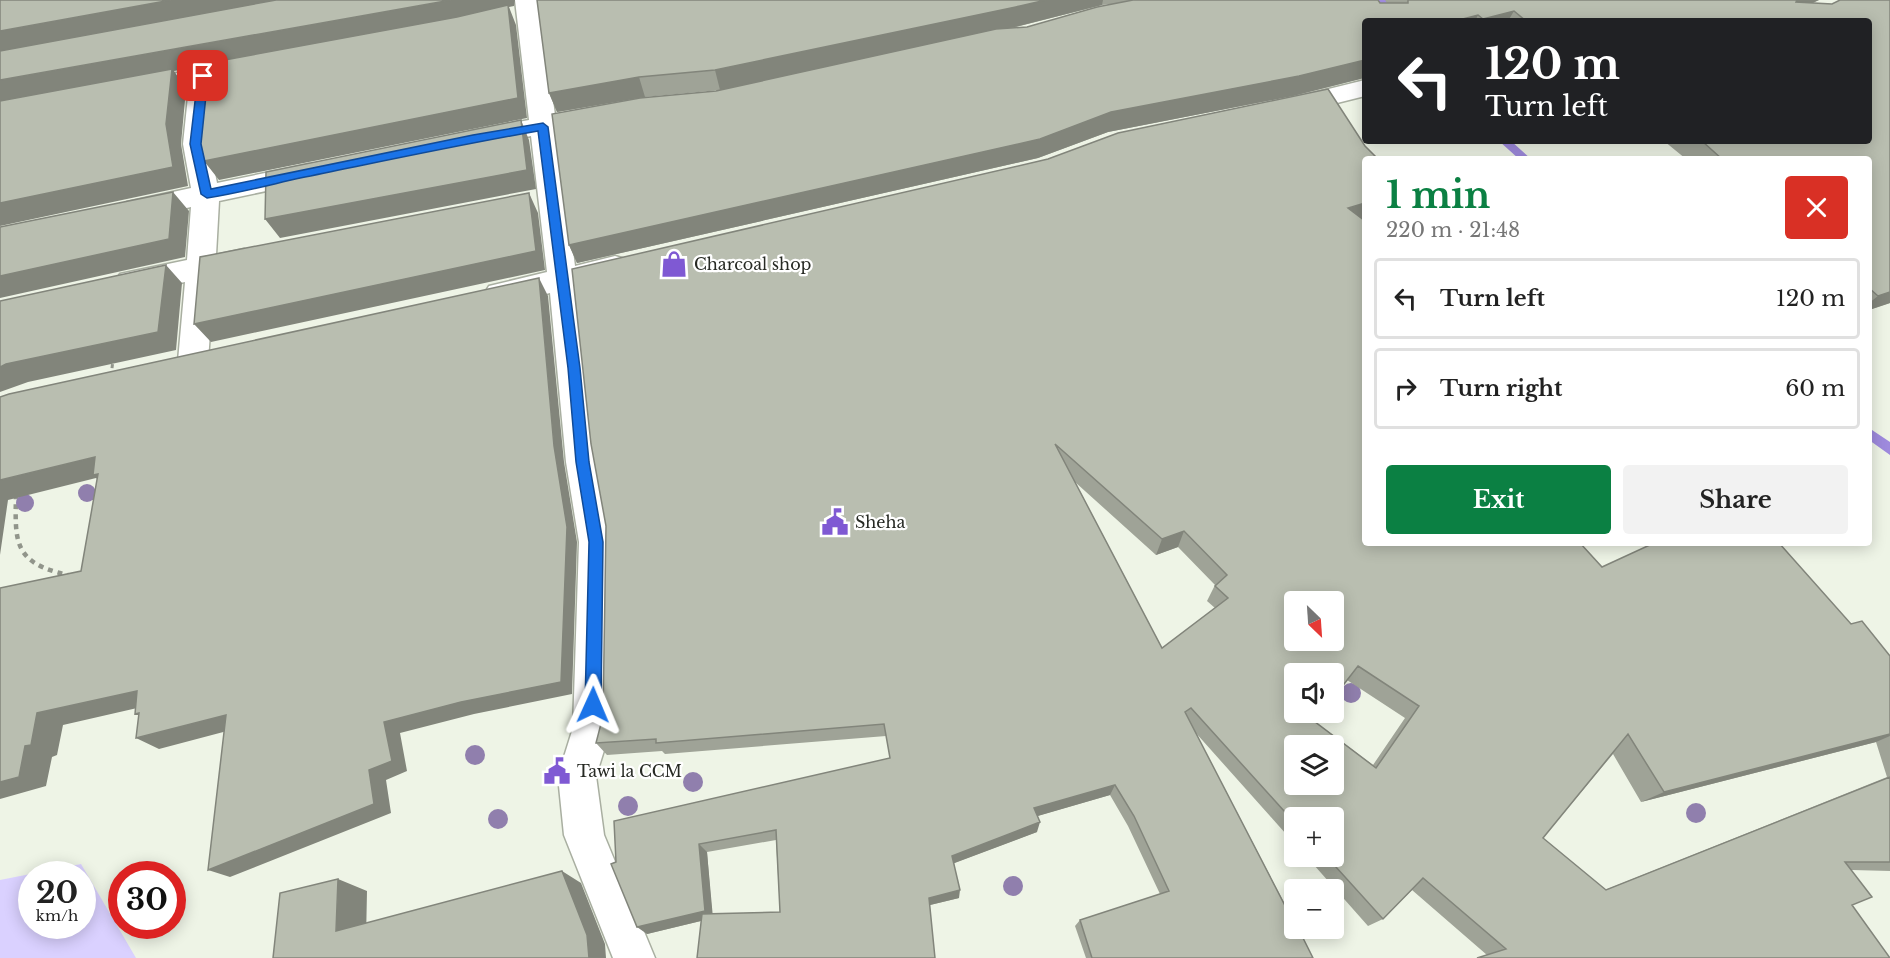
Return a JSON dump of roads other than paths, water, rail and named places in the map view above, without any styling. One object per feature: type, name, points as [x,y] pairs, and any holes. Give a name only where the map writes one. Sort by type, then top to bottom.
[{"type":"street","points":[[529,9],[543,127],[538,202],[561,280],[574,368],[582,462],[596,542],[592,728],[577,776],[584,835],[634,958]]},
{"type":"street","points":[[111,94],[272,63]]},
{"type":"street","points":[[162,368],[204,358],[202,266],[207,194],[196,144],[203,76]]},
{"type":"street","points":[[1261,112],[1362,89]]},
{"type":"street","points":[[462,141],[624,111]]},
{"type":"street","points":[[111,214],[328,169]]},
{"type":"street","points":[[100,288],[202,266],[271,255]]},
{"type":"street","points":[[474,299],[640,261]]},
{"type":"waterway","points":[[1382,0],[1395,18]]},
{"type":"waterway","points":[[1508,144],[1522,156]]},
{"type":"waterway","points":[[1872,435],[1890,449]]},
{"type":"place","name":"Charcoal shop","points":[[674,264]]},
{"type":"place","name":"Sheha","points":[[835,522]]},
{"type":"place","name":"Tawi la CCM","points":[[557,771]]}]
